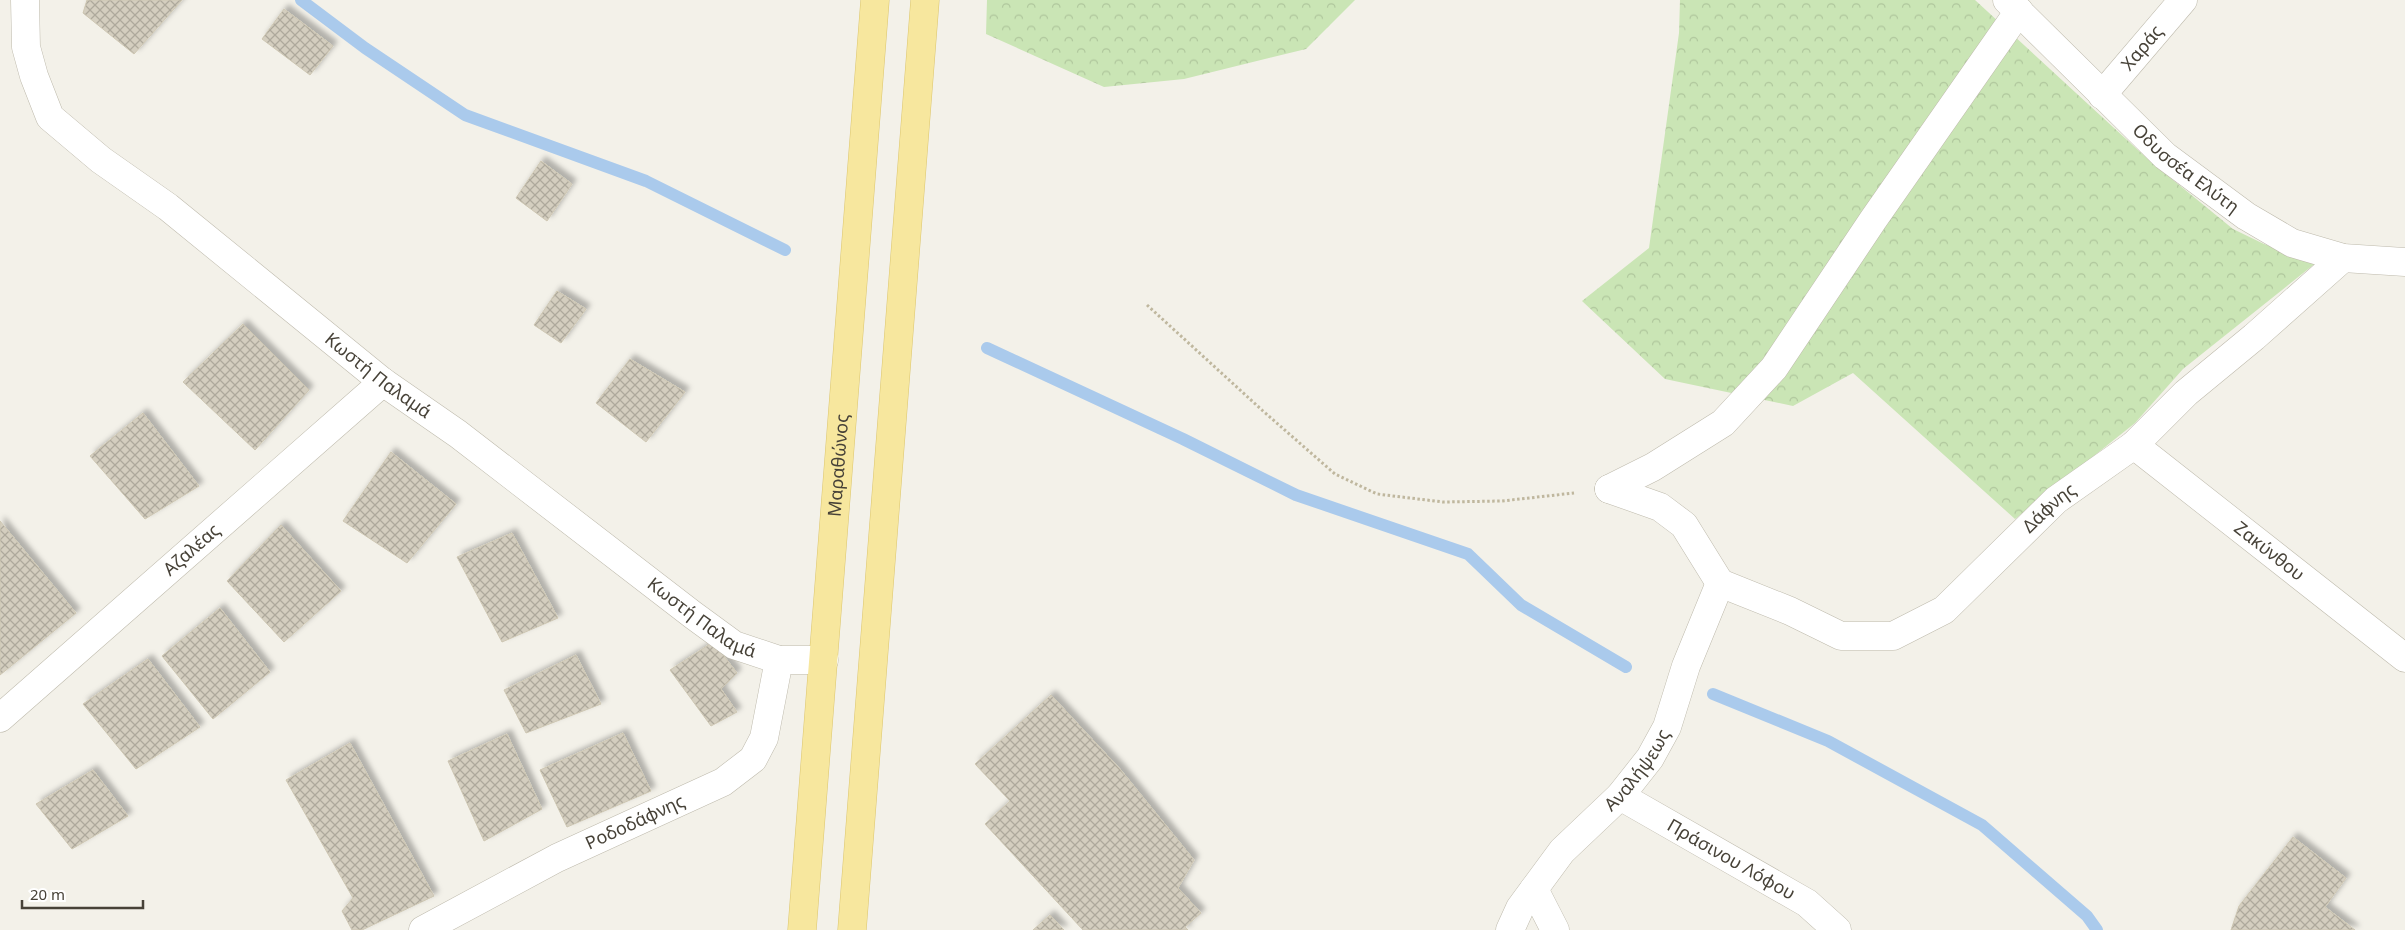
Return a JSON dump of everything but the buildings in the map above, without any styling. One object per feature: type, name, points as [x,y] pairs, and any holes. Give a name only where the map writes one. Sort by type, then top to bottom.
[{"type":"main road","name":"Μαραθώνος","points":[[802,930],[875,0]]},
{"type":"main road","points":[[852,930],[925,0]]},
{"type":"street","name":"Κωστή Παλαμά","points":[[25,0],[26,47],[34,76],[50,117],[101,160],[168,207],[383,382],[458,434],[734,645],[779,660],[824,660]]},
{"type":"street","name":"Χαράς","points":[[2102,95],[2183,0]]},
{"type":"street","name":"Οδυσσέα Ελύτη","points":[[2013,6],[2166,156],[2246,216],[2292,243],[2343,258],[2405,262]]},
{"type":"street","points":[[1609,489],[1653,467],[1723,423],[1774,368],[2013,6]]},
{"type":"street","name":"Δάφνης","points":[[1720,583],[1790,611],[1841,636],[1893,636],[1944,610],[2056,500],[2134,445],[2186,393],[2254,337],[2343,258]]},
{"type":"street","name":"Αζαλέας","points":[[0,718],[383,382]]},
{"type":"street","name":"Ζακύνθου","points":[[2134,445],[2405,658]]},
{"type":"street","points":[[1609,489],[1660,507],[1684,525],[1720,583]]},
{"type":"street","name":"Αναλήψεως","points":[[1510,930],[1520,908],[1562,851],[1620,796],[1650,758],[1667,727],[1686,666],[1720,583]]},
{"type":"street","name":"Ροδοδάφνης","points":[[423,930],[557,858],[723,782],[731,776],[753,759],[764,738],[779,660]]},
{"type":"street","name":"Πράσινου Λόφου","points":[[1620,796],[1807,903],[1837,930]]},
{"type":"street","points":[[1534,889],[1555,930]]},
{"type":"path","points":[[1147,305],[1335,474],[1378,494],[1443,502],[1502,501],[1609,489]]},
{"type":"green space","points":[[987,0],[1355,0],[1306,49],[1184,79],[1104,87],[986,34]]},
{"type":"green space","points":[[1680,0],[1975,0],[2151,162],[2233,229],[2264,244],[2317,262],[2183,369],[2135,423],[2015,519],[1853,373],[1793,406],[1665,379],[1582,301],[1649,248],[1679,33]]},
{"type":"waterway","points":[[301,0],[365,48],[465,115],[646,181],[785,250]]},
{"type":"waterway","points":[[987,348],[1183,439],[1296,495],[1468,554],[1521,605],[1626,667]]},
{"type":"waterway","points":[[1713,694],[1828,741],[1982,825],[2087,916],[2097,930]]}]
